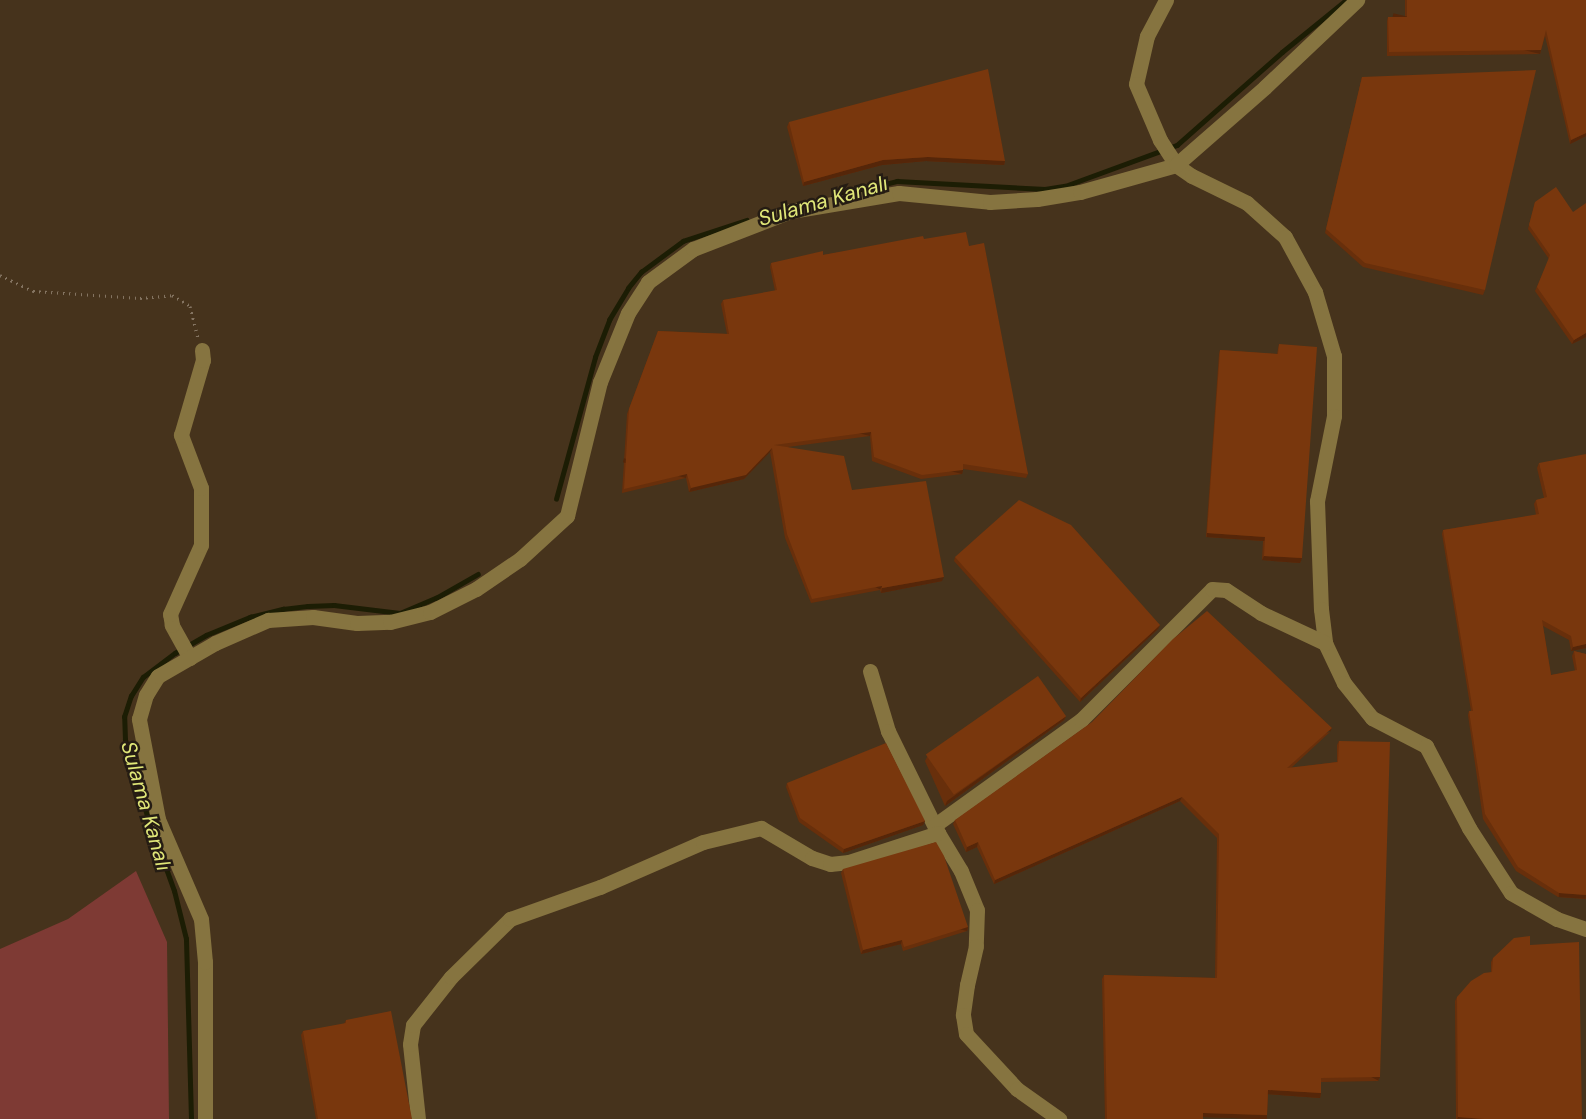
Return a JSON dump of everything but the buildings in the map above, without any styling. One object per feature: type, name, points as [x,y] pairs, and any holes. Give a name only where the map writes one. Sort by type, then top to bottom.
[{"type":"street","points":[[1166,0],[1147,36],[1136,84],[1160,140],[1176,165],[1192,176],[1247,203],[1285,237],[1315,292],[1334,356],[1334,416],[1317,501],[1321,609],[1325,644],[1344,683],[1372,718],[1426,746],[1469,828],[1511,893],[1557,919],[1586,929]]},
{"type":"street","points":[[205,1119],[205,962],[201,919],[159,819],[139,719],[146,695],[158,676],[215,643],[268,620],[313,617],[357,623],[390,622],[430,612],[476,589],[520,559],[567,516],[600,382],[628,313],[648,282],[693,249],[791,211],[899,194],[990,202],[1037,199],[1080,192],[1176,165],[1357,0]]},
{"type":"street","points":[[190,658],[177,634],[170,614],[201,545],[201,488],[181,435],[203,360],[202,350]]},
{"type":"street","points":[[418,1119],[410,1044],[413,1025],[450,977],[510,919],[600,887],[703,842],[761,828],[812,858],[830,864],[849,862],[937,829],[1081,720],[1212,590],[1226,591],[1261,613],[1325,644]]},
{"type":"street","points":[[870,670],[888,731],[937,829],[961,871],[977,910],[976,946],[963,1015],[966,1034],[1017,1089],[1059,1119]]},
{"type":"path","points":[[0,275],[33,291],[140,298],[172,295],[190,306],[202,350]]},
{"type":"shaded area","points":[[136,871],[167,942],[169,1119],[0,1119],[0,949],[68,919]]},
{"type":"waterway","name":"Sulama Kanalı","points":[[833,197],[897,181],[1045,189],[1065,186],[1177,145],[1282,52],[1346,0]]},
{"type":"waterway","name":"Sulama Kanalı","points":[[556,499],[595,357],[609,320],[628,288],[641,272],[683,241],[747,220]]},
{"type":"waterway","name":"Sulama Kanalı","points":[[191,1119],[186,939],[174,891],[147,816],[125,740],[124,717],[131,696],[143,677],[175,653],[206,635],[250,617],[283,609],[334,605],[400,613],[436,598],[478,574]]}]
